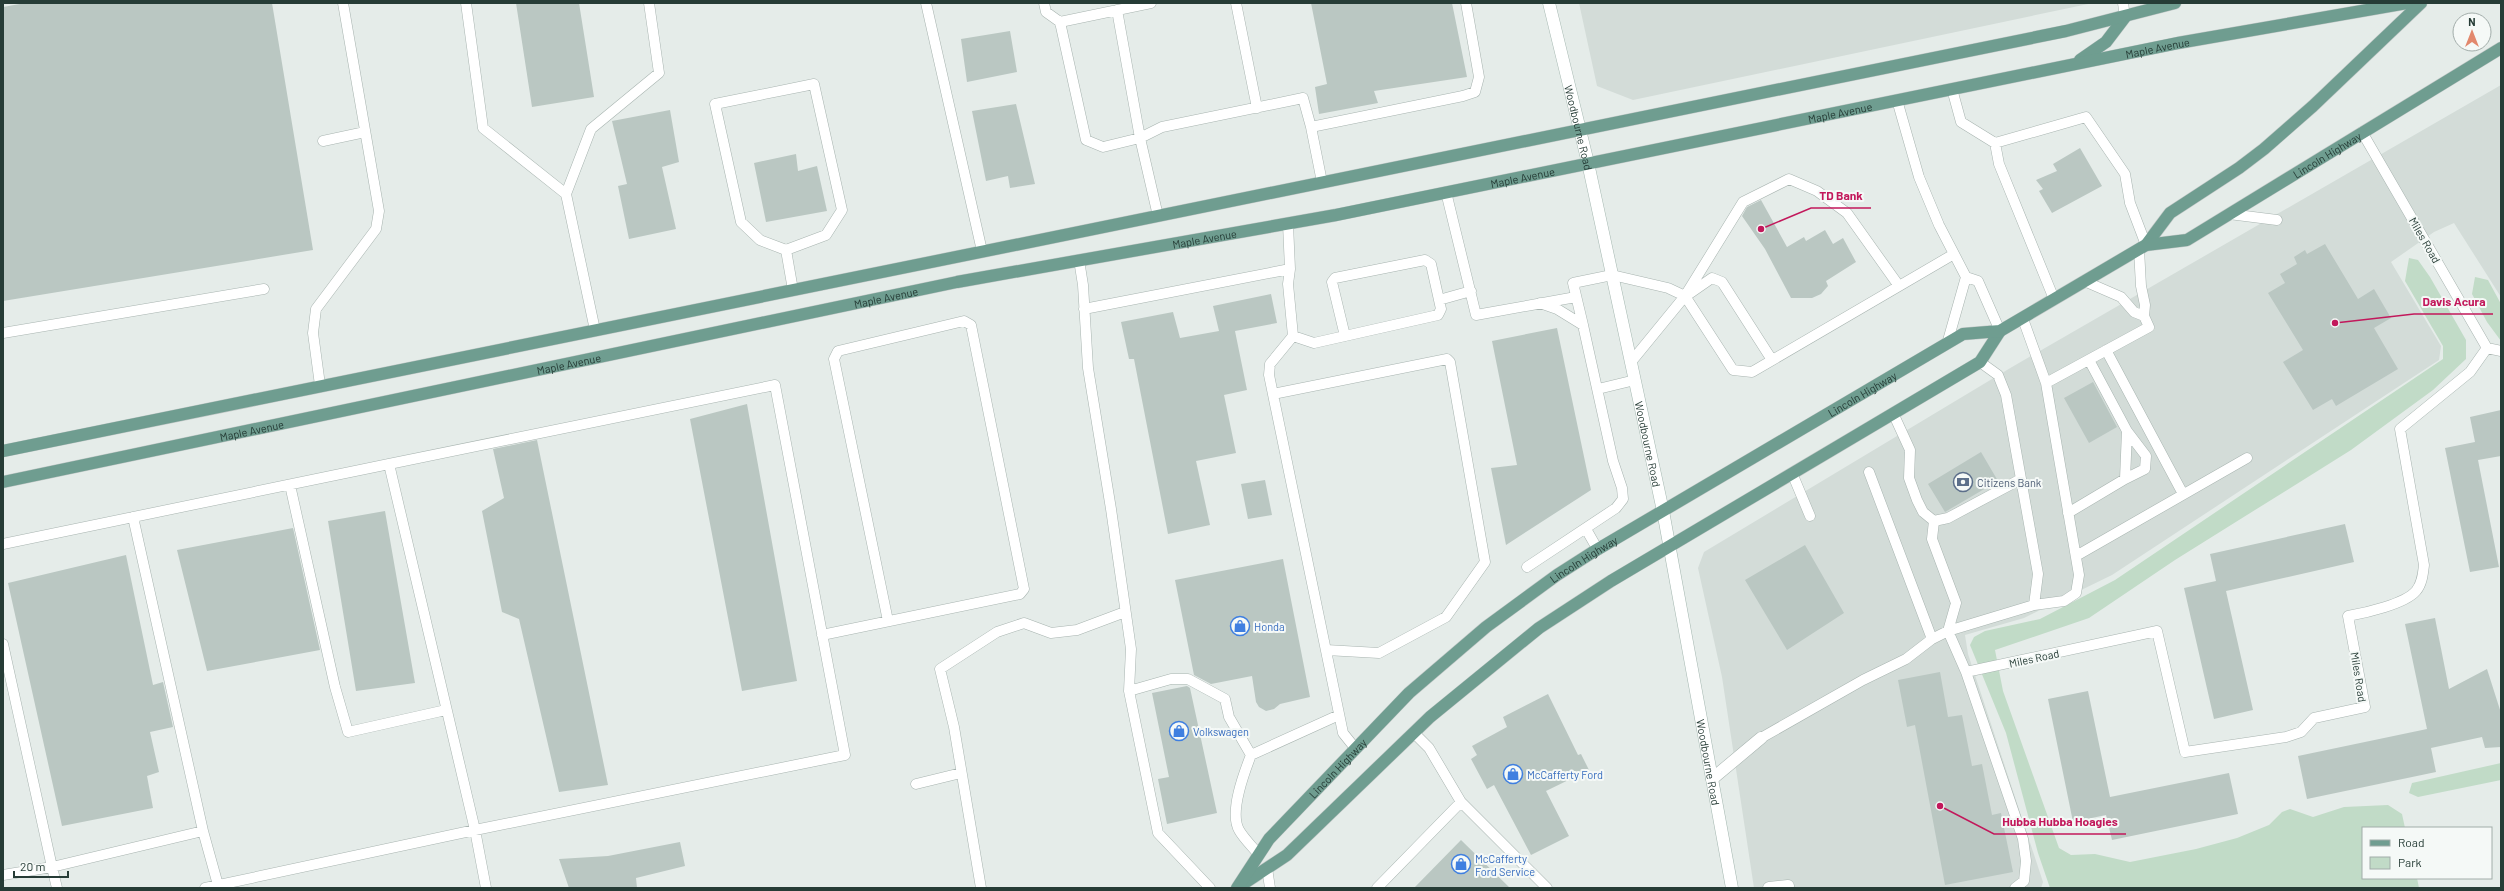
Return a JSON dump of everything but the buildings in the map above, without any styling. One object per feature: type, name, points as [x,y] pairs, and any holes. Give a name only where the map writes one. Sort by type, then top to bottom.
[{"type":"main road","name":"Woodbourne Road","points":[[1549,3],[1578,130],[1588,163],[1663,511],[1668,546],[1732,888]]},
{"type":"main road","points":[[3,450],[1578,130],[2124,17],[2175,3]]},
{"type":"main road","name":"Maple Avenue","points":[[3,482],[845,305],[1079,260],[1288,224],[2186,42],[2407,3]]},
{"type":"main road","name":"Lincoln Highway","points":[[1238,887],[1269,839],[1355,748],[1409,693],[1480,631],[1538,588],[1598,550],[1963,334],[2000,331],[2023,319],[2142,247],[2170,213],[2227,176],[2264,149],[2313,106],[2420,3]]},
{"type":"main road","points":[[2073,65],[2106,42],[2124,17]]},
{"type":"main road","name":"Lincoln Highway","points":[[2142,247],[2187,240],[2501,48]]},
{"type":"main road","name":"Lincoln Highway","points":[[1238,887],[1287,855],[1414,733],[1466,686],[1539,628],[1668,546],[1980,362],[2000,331]]},
{"type":"main road","points":[[1712,779],[1761,738]]},
{"type":"main road","points":[[1769,888],[1791,887]]},
{"type":"lane","points":[[320,385],[313,333],[316,310],[376,229],[379,211],[342,3]]},
{"type":"lane","points":[[466,3],[483,128],[566,194]]},
{"type":"lane","points":[[595,330],[566,194],[591,129],[659,73],[649,3]]},
{"type":"lane","points":[[926,3],[982,251]]},
{"type":"lane","points":[[1044,3],[1046,12],[1060,22],[1086,140],[1103,147],[1140,138],[1162,127],[1303,98],[1311,127],[1322,182]]},
{"type":"lane","points":[[1060,22],[1151,3]]},
{"type":"lane","points":[[1236,3],[1257,108]]},
{"type":"lane","points":[[1311,127],[1475,92],[1479,77],[1466,3]]},
{"type":"lane","points":[[2123,3],[2124,17]]},
{"type":"lane","points":[[1117,10],[1140,138],[1158,216]]},
{"type":"lane","points":[[814,84],[842,210],[826,235],[786,250],[760,240],[741,222],[715,104],[814,84]]},
{"type":"lane","points":[[1952,89],[1961,122],[1995,143],[1999,164],[2054,299]]},
{"type":"lane","points":[[1897,100],[1919,177],[1939,226],[1966,277],[1978,282],[2000,331]]},
{"type":"lane","points":[[1995,143],[2086,117],[2125,174],[2130,203],[2142,247],[2141,286],[2145,305],[2144,316],[2149,327],[2046,383]]},
{"type":"lane","points":[[323,141],[365,132]]},
{"type":"lane","name":"Miles Road","points":[[1966,672],[2157,631],[2185,752],[2286,737],[2300,732],[2314,718],[2365,707],[2348,616],[2390,605],[2415,592],[2422,580],[2424,564],[2400,429],[2470,372],[2487,348],[2362,132]]},
{"type":"lane","points":[[1631,362],[1685,296],[1743,202],[1789,179],[1817,190],[1847,212],[1899,286]]},
{"type":"lane","points":[[1446,192],[1476,315],[1576,296]]},
{"type":"lane","points":[[2229,214],[2277,220]]},
{"type":"lane","points":[[1288,224],[1290,269],[1288,284],[1293,336],[1270,364],[1273,394],[1343,733],[1355,748]]},
{"type":"lane","points":[[786,250],[793,290]]},
{"type":"lane","points":[[1527,567],[1586,529],[1616,508],[1623,500],[1573,283],[1612,275],[1668,288],[1685,296],[1733,370],[1752,372],[1954,254]]},
{"type":"lane","points":[[1079,260],[1088,368],[1131,649],[1129,691],[1158,833],[1210,888]]},
{"type":"lane","points":[[1293,336],[1314,343],[1345,336],[1438,315],[1441,309],[1431,264],[1425,260],[1334,278],[1332,282],[1345,336]]},
{"type":"lane","points":[[1084,309],[1290,269]]},
{"type":"lane","points":[[1947,344],[1966,277]]},
{"type":"lane","points":[[1685,296],[1712,278],[1722,282],[1772,360]]},
{"type":"lane","points":[[2084,281],[2121,297],[2134,312],[2144,316]]},
{"type":"lane","points":[[3,333],[264,289]]},
{"type":"lane","points":[[1439,300],[1471,291]]},
{"type":"lane","points":[[1540,304],[1557,309],[1583,325]]},
{"type":"lane","points":[[1761,738],[1863,680],[1906,659],[1932,639],[1948,631],[2034,605],[2064,601],[2076,593],[2079,575],[2046,383],[2023,319]]},
{"type":"lane","points":[[822,635],[888,622],[1020,594],[1024,589],[971,324],[964,321],[838,351],[834,359],[888,622]]},
{"type":"lane","points":[[2487,348],[2501,351]]},
{"type":"lane","points":[[2106,350],[2183,494]]},
{"type":"lane","points":[[1273,394],[1447,359],[1450,362],[1485,562],[1446,617],[1379,653],[1326,650]]},
{"type":"lane","points":[[2068,513],[2124,479],[2145,469],[2146,456],[2127,431],[2089,360]]},
{"type":"lane","points":[[1980,362],[1998,375],[2006,395],[2038,574],[2034,605]]},
{"type":"lane","points":[[1598,389],[1635,380]]},
{"type":"lane","points":[[3,544],[775,385],[845,756],[475,830],[205,888]]},
{"type":"lane","points":[[1893,413],[1910,450],[1909,478],[1917,500],[1923,512],[1934,521]]},
{"type":"lane","points":[[2124,479],[2127,431]]},
{"type":"lane","points":[[2076,556],[2247,458]]},
{"type":"lane","points":[[389,464],[475,830],[486,888]]},
{"type":"lane","points":[[1869,472],[1932,639]]},
{"type":"lane","points":[[1792,473],[1810,516]]},
{"type":"lane","points":[[1934,521],[1948,518],[2021,479]]},
{"type":"lane","points":[[290,485],[336,687],[348,732],[446,710]]},
{"type":"lane","points":[[133,517],[203,831],[218,885]]},
{"type":"lane","points":[[1934,521],[1932,539],[1956,603],[1948,631],[1966,672],[2023,839],[2026,861],[2024,881],[2015,888]]},
{"type":"lane","points":[[1586,529],[1598,550]]},
{"type":"lane","points":[[981,888],[961,773],[940,669],[997,632],[1024,623],[1051,633],[1077,630],[1125,612]]},
{"type":"lane","points":[[3,644],[57,888]]},
{"type":"lane","points":[[1129,691],[1171,679],[1188,679],[1225,698],[1229,717],[1251,755]]},
{"type":"lane","points":[[1259,854],[1238,830],[1237,814],[1240,785],[1251,755],[1339,715]]},
{"type":"lane","points":[[1414,733],[1429,748],[1461,802],[1547,888]]},
{"type":"lane","points":[[916,784],[961,773]]},
{"type":"lane","points":[[1377,888],[1461,802]]},
{"type":"lane","points":[[3,875],[52,867],[203,831]]},
{"type":"lane","points":[[1267,868],[1270,888]]},
{"type":"shaded area","points":[[1579,3],[2093,3],[1633,100],[1597,86]]},
{"type":"shaded area","points":[[2501,85],[2501,297],[2454,223],[2434,232],[2391,262],[2441,346],[2439,360],[2112,575],[2024,618],[1965,635],[1968,654],[2043,882],[2041,888],[1754,888],[1722,677],[1698,568],[1704,552],[2012,367]]},
{"type":"green space","points":[[2409,258],[2418,260],[2430,277],[2466,340],[2466,359],[2433,390],[2351,450],[2175,560],[2089,618],[1995,650],[2003,691],[2059,848],[2071,855],[2095,854],[2130,862],[2196,849],[2237,838],[2269,825],[2282,812],[2290,809],[2313,817],[2344,807],[2388,805],[2402,814],[2405,827],[2362,827],[2362,879],[2417,879],[2419,888],[2050,888],[2038,853],[2006,733],[1970,645],[1974,637],[1985,631],[2040,619],[2115,580],[2443,359],[2443,346],[2405,281]]},
{"type":"green space","points":[[2475,277],[2488,280],[2501,304],[2501,341],[2487,322],[2472,294]]},
{"type":"green space","points":[[2501,763],[2501,780],[2418,797],[2409,793],[2412,783]]},
{"type":"place","name":"TD Bank","points":[[1761,229]]},
{"type":"place","name":"Davis Acura","points":[[2335,323]]},
{"type":"place","name":"Citizens Bank","points":[[1963,482]]},
{"type":"place","name":"Honda","points":[[1240,626]]},
{"type":"place","name":"Volkswagen","points":[[1179,731]]},
{"type":"place","name":"McCafferty Ford","points":[[1513,774]]},
{"type":"place","name":"Hubba Hubba Hoagies","points":[[1940,806]]},
{"type":"place","name":"McCafferty Ford Service","points":[[1461,864]]}]
